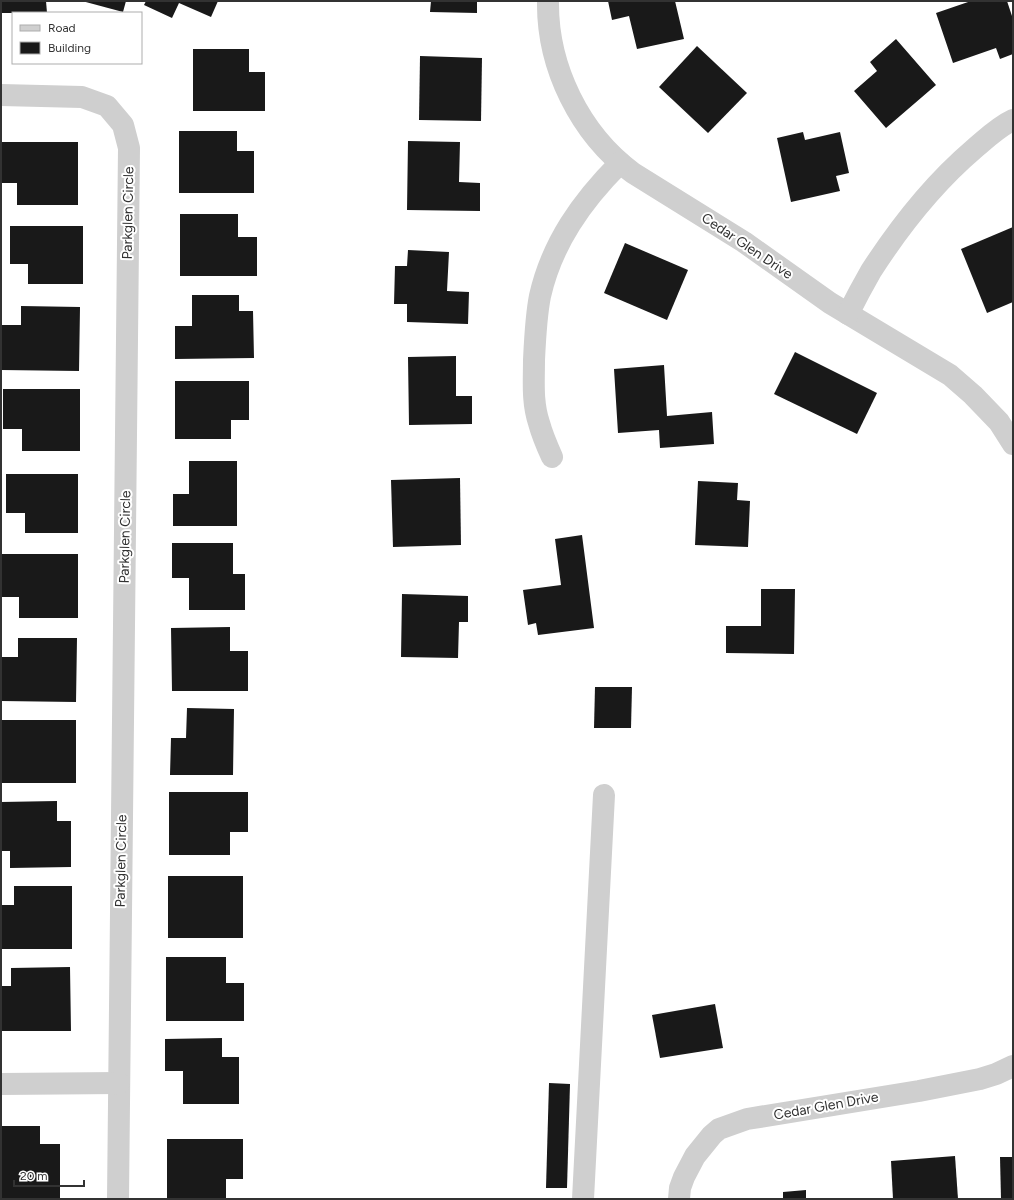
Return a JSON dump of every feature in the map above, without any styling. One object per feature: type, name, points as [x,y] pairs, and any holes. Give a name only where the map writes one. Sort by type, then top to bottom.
[{"type":"street","name":"Cedar Glen Drive","points":[[548,1],[549,31],[555,57],[569,95],[582,118],[606,149],[620,163],[744,242],[830,303],[950,375],[973,395],[994,417],[1013,444]]},
{"type":"street","name":"Parkglen Circle","points":[[1,95],[82,96],[107,106],[123,125],[129,148],[118,1199]]},
{"type":"street","points":[[848,314],[870,272],[897,232],[927,195],[960,161],[996,130],[1013,120]]},
{"type":"street","points":[[552,457],[538,422],[534,395],[534,344],[540,298],[545,276],[564,234],[579,208],[598,184],[620,163]]},
{"type":"street","points":[[583,1199],[604,795]]},
{"type":"street","name":"Cedar Glen Drive","points":[[679,1199],[680,1188],[684,1177],[695,1156],[712,1135],[719,1130],[747,1119],[980,1079],[996,1074],[1013,1066]]},
{"type":"street","points":[[1,1084],[119,1083]]},
{"type":"building","points":[[1,1],[46,1],[47,12],[1,13]]},
{"type":"building","points":[[82,1],[126,1],[123,12]]},
{"type":"building","points":[[146,1],[218,1],[211,17],[179,3],[172,18],[144,5]]},
{"type":"building","points":[[431,1],[477,1],[477,13],[430,12]]},
{"type":"building","points":[[608,1],[675,1],[684,39],[637,49],[629,16],[612,20]]},
{"type":"building","points":[[971,1],[1007,1],[1013,19],[1013,54],[1000,59],[996,48],[953,63],[936,13]]},
{"type":"building","points":[[896,39],[936,85],[886,128],[854,91],[877,71],[870,62]]},
{"type":"building","points":[[697,46],[747,93],[708,133],[659,87]]},
{"type":"building","points":[[193,49],[249,49],[249,72],[265,72],[265,111],[193,111]]},
{"type":"building","points":[[420,56],[482,58],[481,121],[419,120]]},
{"type":"building","points":[[179,131],[237,131],[237,151],[254,151],[254,193],[179,193]]},
{"type":"building","points":[[803,132],[805,140],[840,132],[849,173],[836,176],[840,191],[791,202],[777,138]]},
{"type":"building","points":[[408,141],[460,142],[459,182],[480,183],[480,211],[407,210]]},
{"type":"building","points":[[1,142],[78,142],[78,205],[17,205],[17,183],[1,183]]},
{"type":"building","points":[[180,214],[238,214],[238,237],[257,237],[257,276],[180,276]]},
{"type":"building","points":[[10,226],[83,226],[83,284],[28,284],[28,264],[10,264]]},
{"type":"building","points":[[1013,227],[1013,302],[987,313],[961,249]]},
{"type":"building","points":[[625,243],[688,270],[667,320],[604,293]]},
{"type":"building","points":[[408,250],[449,252],[447,291],[469,292],[468,324],[407,322],[407,304],[394,304],[395,266],[407,266]]},
{"type":"building","points":[[192,295],[239,295],[239,311],[253,311],[254,358],[175,359],[175,326],[192,326]]},
{"type":"building","points":[[21,306],[80,307],[79,371],[1,370],[1,325],[21,325]]},
{"type":"building","points":[[795,352],[877,393],[857,434],[774,394]]},
{"type":"building","points":[[456,356],[456,396],[472,396],[472,424],[409,425],[408,357]]},
{"type":"building","points":[[664,365],[667,416],[712,412],[714,444],[660,448],[659,430],[618,433],[614,369]]},
{"type":"building","points":[[175,381],[249,381],[249,420],[231,420],[231,439],[175,439]]},
{"type":"building","points":[[3,389],[80,389],[80,451],[22,451],[22,429],[3,429]]},
{"type":"building","points":[[189,461],[237,461],[237,526],[173,526],[173,494],[189,494]]},
{"type":"building","points":[[6,474],[78,474],[78,533],[25,533],[25,513],[6,513]]},
{"type":"building","points":[[460,478],[461,545],[393,547],[391,480]]},
{"type":"building","points":[[698,481],[738,483],[737,500],[750,501],[748,547],[695,545]]},
{"type":"building","points":[[582,535],[594,628],[538,635],[536,623],[528,625],[523,590],[561,585],[555,539]]},
{"type":"building","points":[[172,543],[233,543],[233,574],[245,574],[245,610],[189,610],[189,578],[172,578]]},
{"type":"building","points":[[1,554],[78,554],[78,618],[19,618],[19,597],[1,597]]},
{"type":"building","points":[[761,589],[795,589],[794,654],[726,653],[726,626],[761,626]]},
{"type":"building","points":[[402,594],[468,596],[468,622],[459,622],[458,658],[401,657]]},
{"type":"building","points":[[230,627],[230,651],[248,651],[248,691],[172,691],[171,628]]},
{"type":"building","points":[[18,638],[77,638],[76,702],[1,701],[1,657],[18,657]]},
{"type":"building","points":[[595,687],[632,687],[631,728],[594,728]]},
{"type":"building","points":[[187,708],[234,709],[233,775],[170,775],[171,738],[186,738]]},
{"type":"building","points":[[1,720],[76,720],[76,783],[1,783]]},
{"type":"building","points":[[169,792],[248,792],[248,832],[230,832],[230,855],[169,855]]},
{"type":"building","points":[[57,801],[57,821],[71,821],[71,867],[10,868],[10,851],[1,851],[1,802]]},
{"type":"building","points":[[168,876],[243,876],[243,938],[168,938]]},
{"type":"building","points":[[14,886],[72,886],[72,949],[1,949],[1,905],[14,905]]},
{"type":"building","points":[[166,957],[226,957],[226,983],[244,983],[244,1021],[166,1021]]},
{"type":"building","points":[[70,967],[71,1031],[1,1031],[1,986],[11,986],[11,968]]},
{"type":"building","points":[[715,1004],[723,1048],[660,1058],[652,1015]]},
{"type":"building","points":[[222,1038],[222,1057],[239,1057],[239,1104],[183,1104],[183,1071],[165,1071],[165,1039]]},
{"type":"building","points":[[549,1083],[570,1084],[567,1188],[546,1188]]},
{"type":"building","points":[[2,1126],[40,1126],[40,1144],[60,1144],[60,1199],[2,1199]]},
{"type":"building","points":[[167,1139],[243,1139],[243,1179],[226,1179],[226,1199],[167,1199]]},
{"type":"building","points":[[955,1156],[958,1199],[893,1199],[891,1161]]},
{"type":"building","points":[[1000,1157],[1013,1157],[1013,1199],[1001,1199]]},
{"type":"building","points":[[806,1190],[806,1199],[783,1199],[783,1192]]}]
